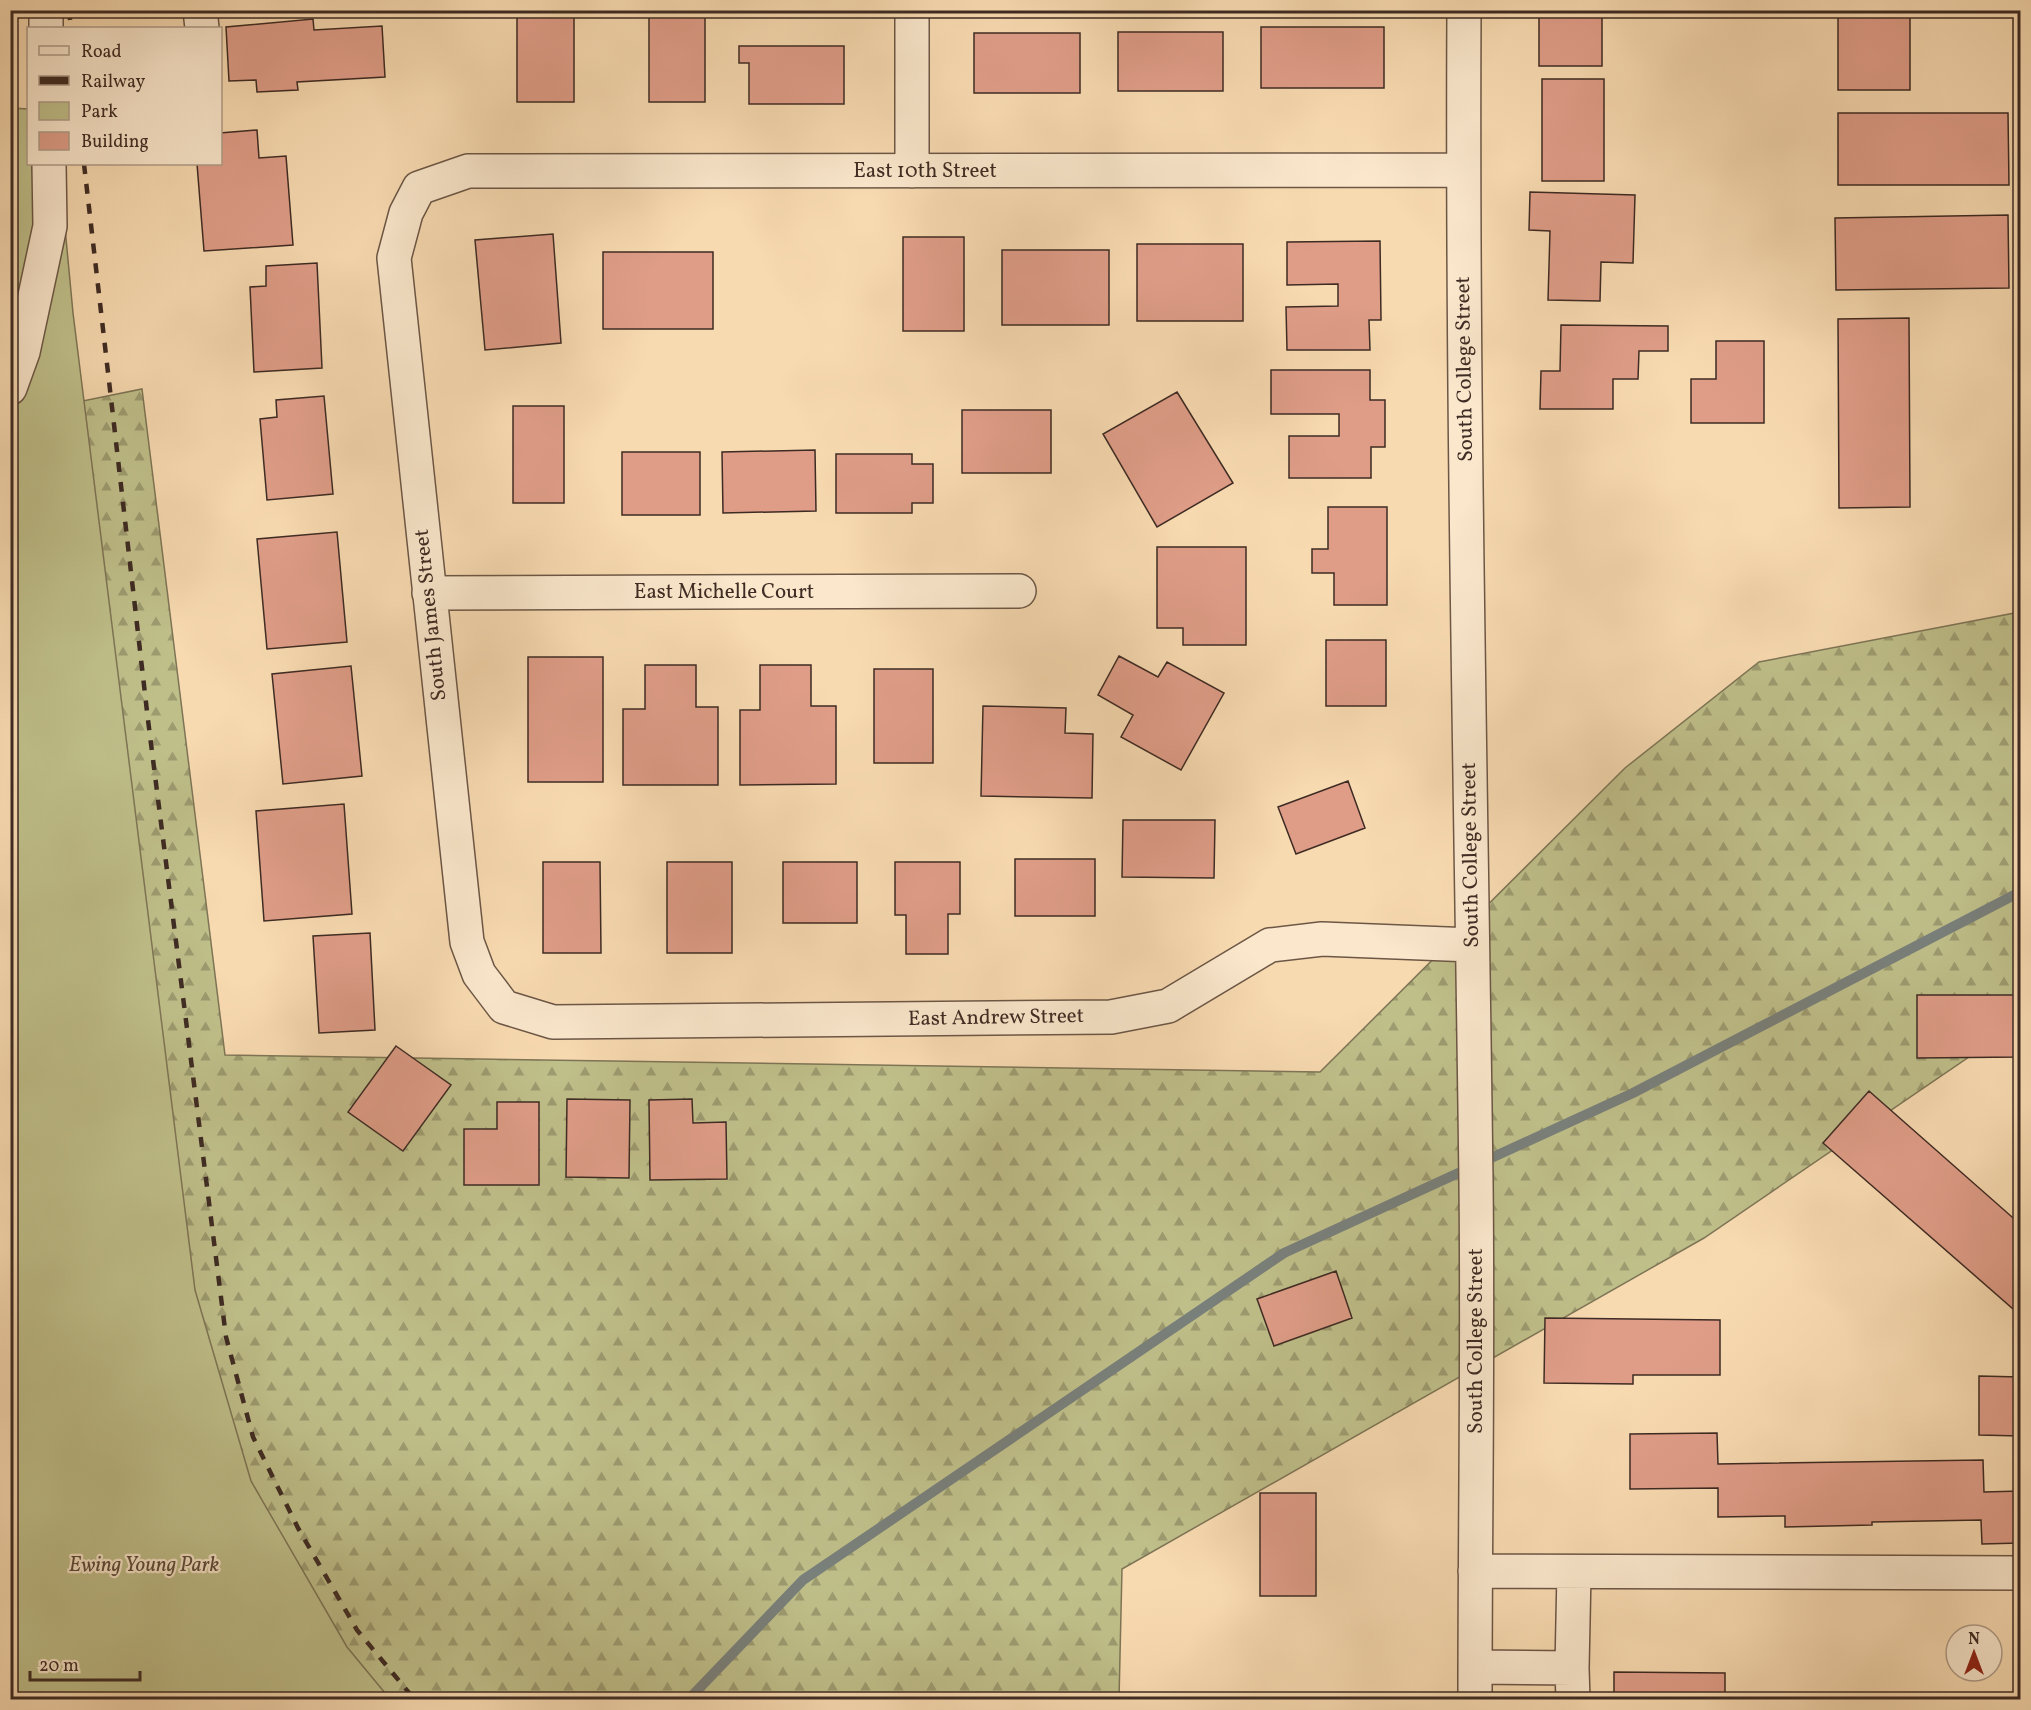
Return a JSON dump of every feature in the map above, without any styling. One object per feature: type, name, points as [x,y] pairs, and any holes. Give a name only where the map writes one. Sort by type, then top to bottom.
[{"type":"street","points":[[46,10],[46,27]]},
{"type":"street","points":[[200,10],[201,27]]},
{"type":"street","points":[[912,10],[912,171]]},
{"type":"street","name":"South College Street","points":[[1464,10],[1463,170],[1476,1186],[1475,1700]]},
{"type":"street","points":[[10,388],[23,352],[50,226],[49,165]]},
{"type":"street","name":"East 10th Street","points":[[406,213],[419,188],[468,171],[1463,170]]},
{"type":"street","name":"South James Street","points":[[406,213],[394,258],[467,942],[478,974],[504,1007]]},
{"type":"street","name":"East Michelle Court","points":[[429,592],[1019,591]]},
{"type":"street","name":"East Andrew Street","points":[[504,1007],[553,1022],[1111,1017],[1168,1006],[1270,945],[1322,939],[1472,945]]},
{"type":"street","points":[[1475,1570],[2020,1573]]},
{"type":"street","points":[[1573,1700],[1574,1572]]},
{"type":"street","points":[[1475,1667],[1572,1668]]},
{"type":"green space","name":"Ewing Young Park","points":[[11,108],[27,109],[27,165],[59,165],[73,313],[195,1290],[251,1481],[347,1647],[390,1699],[11,1699]]},
{"type":"green space","points":[[142,389],[225,1055],[1320,1072],[1625,768],[1759,662],[2020,612],[2020,1022],[1704,1238],[1122,1569],[1119,1699],[11,1700],[48,408]]},
{"type":"building","points":[[517,10],[574,10],[574,102],[517,102]]},
{"type":"building","points":[[649,10],[705,10],[705,102],[649,102]]},
{"type":"building","points":[[1218,10],[1279,10],[1279,15],[1218,15]]},
{"type":"building","points":[[1336,10],[1399,10],[1399,14],[1336,14]]},
{"type":"building","points":[[1539,10],[1602,10],[1602,66],[1539,66]]},
{"type":"building","points":[[1838,10],[1910,10],[1910,90],[1838,90]]},
{"type":"building","points":[[313,19],[314,30],[382,26],[385,77],[297,82],[298,90],[257,92],[256,80],[229,81],[226,27]]},
{"type":"building","points":[[1261,27],[1384,27],[1384,88],[1261,88]]},
{"type":"building","points":[[1118,32],[1223,32],[1223,91],[1118,91]]},
{"type":"building","points":[[974,33],[1080,33],[1080,93],[974,93]]},
{"type":"building","points":[[739,46],[844,46],[844,104],[749,104],[749,63],[739,63]]},
{"type":"building","points":[[1542,79],[1604,79],[1604,181],[1542,181]]},
{"type":"building","points":[[1838,113],[2008,113],[2009,185],[1838,185]]},
{"type":"building","points":[[257,130],[259,158],[286,156],[293,245],[204,251],[197,165],[222,165],[222,133]]},
{"type":"building","points":[[1530,192],[1635,195],[1633,263],[1601,262],[1600,301],[1548,300],[1550,231],[1529,230]]},
{"type":"building","points":[[2008,215],[2009,288],[1836,290],[1835,218]]},
{"type":"building","points":[[553,234],[561,343],[485,350],[475,240]]},
{"type":"building","points":[[903,237],[964,237],[964,331],[903,331]]},
{"type":"building","points":[[1380,241],[1381,320],[1369,320],[1370,350],[1287,350],[1286,307],[1338,306],[1338,284],[1287,285],[1287,242]]},
{"type":"building","points":[[1137,244],[1243,244],[1243,321],[1137,321]]},
{"type":"building","points":[[1002,250],[1109,250],[1109,325],[1002,325]]},
{"type":"building","points":[[603,252],[713,252],[713,329],[603,329]]},
{"type":"building","points":[[317,263],[322,368],[254,372],[250,287],[266,286],[266,266]]},
{"type":"building","points":[[1909,318],[1910,507],[1839,508],[1838,319]]},
{"type":"building","points":[[1561,325],[1668,326],[1668,351],[1639,351],[1638,379],[1613,379],[1613,409],[1540,409],[1541,371],[1560,371]]},
{"type":"building","points":[[1716,341],[1764,341],[1764,423],[1691,423],[1691,379],[1716,379]]},
{"type":"building","points":[[1271,370],[1370,370],[1370,400],[1385,400],[1385,447],[1371,447],[1371,478],[1289,478],[1289,436],[1339,436],[1339,414],[1271,414]]},
{"type":"building","points":[[1177,392],[1233,483],[1157,527],[1103,434]]},
{"type":"building","points":[[324,396],[333,494],[267,500],[260,419],[277,417],[276,400]]},
{"type":"building","points":[[513,406],[564,406],[564,503],[513,503]]},
{"type":"building","points":[[962,410],[1051,410],[1051,473],[962,473]]},
{"type":"building","points":[[815,450],[816,511],[723,513],[722,452]]},
{"type":"building","points":[[622,452],[700,452],[700,515],[622,515]]},
{"type":"building","points":[[836,454],[912,454],[912,464],[933,464],[933,503],[912,503],[912,513],[836,513]]},
{"type":"building","points":[[1328,507],[1387,507],[1387,605],[1334,605],[1334,573],[1312,573],[1312,549],[1328,549]]},
{"type":"building","points":[[337,532],[347,642],[267,649],[257,539]]},
{"type":"building","points":[[1157,547],[1246,547],[1246,645],[1183,645],[1183,628],[1157,628]]},
{"type":"building","points":[[1326,640],[1386,640],[1386,706],[1326,706]]},
{"type":"building","points":[[1119,656],[1158,677],[1167,662],[1224,693],[1181,770],[1121,737],[1133,715],[1098,695]]},
{"type":"building","points":[[528,657],[603,657],[603,782],[528,782]]},
{"type":"building","points":[[645,665],[696,665],[696,707],[718,707],[718,785],[623,785],[623,709],[645,709]]},
{"type":"building","points":[[760,665],[811,665],[811,706],[836,706],[836,784],[740,785],[740,710],[760,710]]},
{"type":"building","points":[[351,666],[362,776],[283,784],[272,674]]},
{"type":"building","points":[[874,669],[933,669],[933,763],[874,763]]},
{"type":"building","points":[[983,706],[1066,708],[1065,733],[1093,734],[1092,798],[981,796]]},
{"type":"building","points":[[1348,781],[1365,828],[1296,854],[1278,807]]},
{"type":"building","points":[[344,804],[352,914],[264,921],[256,811]]},
{"type":"building","points":[[1123,820],[1215,820],[1214,878],[1122,877]]},
{"type":"building","points":[[1015,859],[1095,859],[1095,916],[1015,916]]},
{"type":"building","points":[[543,862],[600,862],[601,953],[543,953]]},
{"type":"building","points":[[667,862],[732,862],[732,953],[667,953]]},
{"type":"building","points":[[783,862],[857,862],[857,923],[783,923]]},
{"type":"building","points":[[895,862],[960,862],[960,914],[948,914],[948,954],[906,954],[906,915],[895,915]]},
{"type":"building","points":[[370,933],[375,1030],[319,1033],[313,936]]},
{"type":"building","points":[[1917,995],[2020,995],[2020,1057],[1917,1058]]},
{"type":"building","points":[[396,1046],[451,1085],[403,1151],[348,1112]]},
{"type":"building","points":[[1869,1091],[2020,1224],[2020,1315],[1823,1143]]},
{"type":"building","points":[[567,1099],[630,1100],[629,1178],[566,1177]]},
{"type":"building","points":[[692,1099],[693,1123],[726,1122],[727,1179],[650,1180],[649,1100]]},
{"type":"building","points":[[497,1102],[539,1102],[539,1185],[464,1185],[464,1129],[497,1129]]},
{"type":"building","points":[[1336,1271],[1352,1318],[1274,1346],[1257,1299]]},
{"type":"building","points":[[1545,1318],[1720,1320],[1720,1375],[1633,1375],[1633,1384],[1544,1383]]},
{"type":"building","points":[[1979,1376],[2020,1377],[2020,1436],[1979,1435]]},
{"type":"building","points":[[1717,1433],[1718,1464],[1983,1460],[1984,1492],[2020,1491],[2020,1543],[1982,1544],[1981,1520],[1872,1522],[1872,1525],[1785,1527],[1785,1516],[1718,1517],[1718,1488],[1630,1489],[1630,1434]]},
{"type":"building","points":[[1260,1493],[1316,1493],[1316,1596],[1260,1596]]},
{"type":"building","points":[[1614,1672],[1725,1673],[1725,1700],[1614,1700]]},
{"type":"waterway","points":[[688,1700],[803,1580],[1284,1253],[1633,1093],[2020,892]]},
{"type":"railway","points":[[69,10],[71,27]]},
{"type":"railway","points":[[84,165],[148,720],[226,1337],[253,1437],[298,1528],[357,1630],[415,1700]]}]
